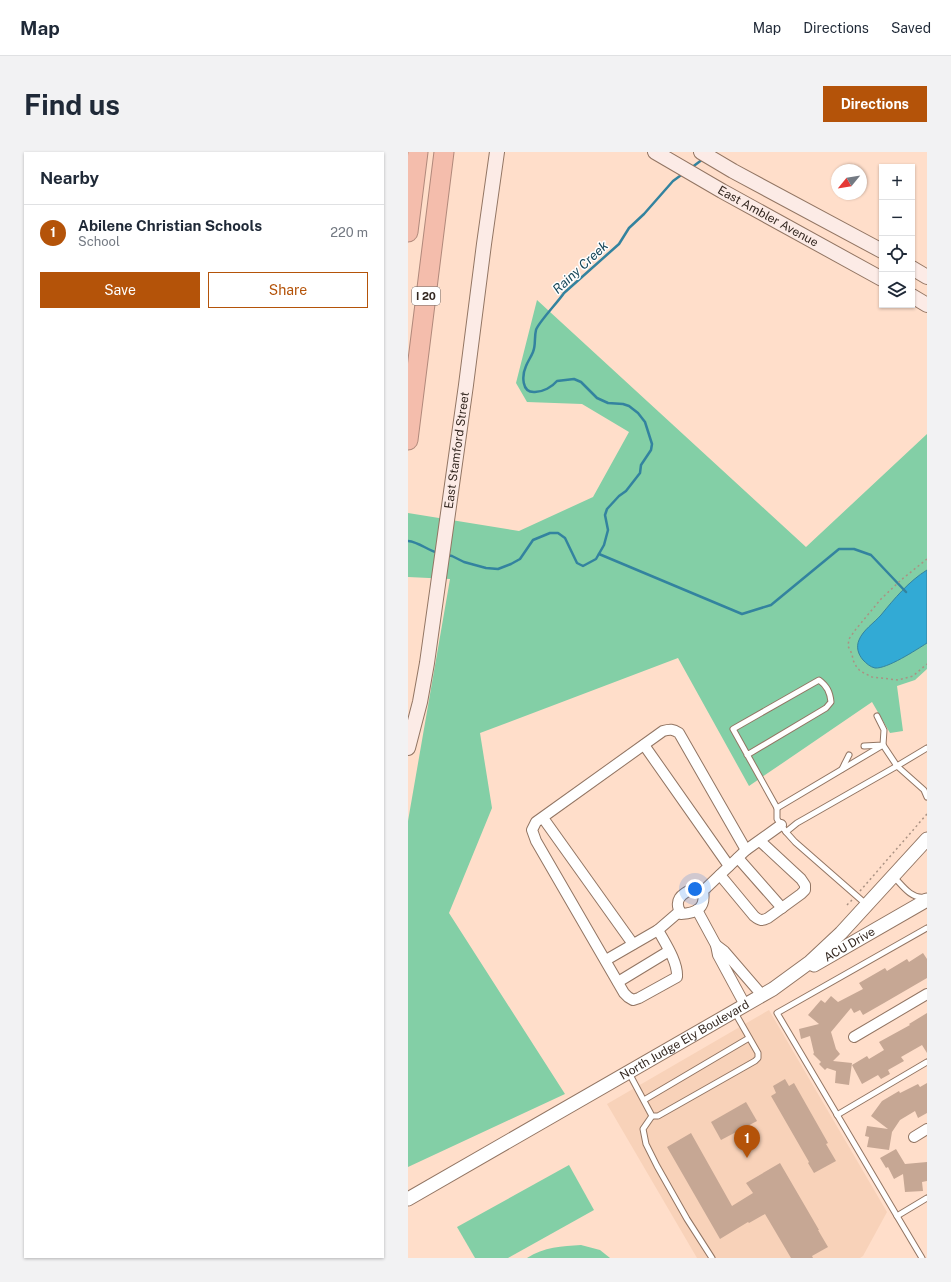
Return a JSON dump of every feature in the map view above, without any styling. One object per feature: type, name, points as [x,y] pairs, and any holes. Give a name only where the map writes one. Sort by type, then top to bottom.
[{"type":"highway","points":[[408,232],[418,152]]},
{"type":"highway","name":"I 20","points":[[408,440],[444,152]]},
{"type":"main road","points":[[486,224],[486,172],[489,152]]},
{"type":"main road","name":"East Stamford Street","points":[[408,748],[420,702],[427,663],[497,152]]},
{"type":"main road","name":"East Ambler Avenue","points":[[655,152],[722,191],[879,277]]},
{"type":"main road","name":"East Ambler Avenue","points":[[701,152],[733,171],[879,249]]},
{"type":"main road","points":[[915,270],[927,277]]},
{"type":"main road","points":[[915,298],[927,306]]},
{"type":"street","points":[[658,930],[669,951],[677,971],[677,977],[633,1000],[628,997],[618,982],[536,841],[532,830],[536,822],[663,731],[670,729],[679,733],[746,850]]},
{"type":"street","points":[[644,745],[729,866]]},
{"type":"street","points":[[543,818],[633,944]]},
{"type":"street","points":[[703,891],[746,850],[783,829]]},
{"type":"street","name":"North Judge Ely Boulevard","points":[[408,1199],[768,992],[810,962],[841,933],[894,877],[927,838]]},
{"type":"street","points":[[720,876],[754,916],[763,921],[805,890],[805,885],[802,879],[760,841]]},
{"type":"street","points":[[738,858],[782,908]]},
{"type":"street","points":[[694,888],[703,891],[703,904],[690,914],[681,914],[678,908],[678,901],[682,895],[694,888]]},
{"type":"street","name":"ACU Drive","points":[[768,992],[927,900]]},
{"type":"street","points":[[697,910],[716,945],[718,955],[740,1008]]},
{"type":"street","points":[[606,960],[658,930],[680,911]]},
{"type":"street","points":[[716,945],[768,992]]},
{"type":"street","points":[[618,982],[669,951]]},
{"type":"street","points":[[854,1037],[927,994]]},
{"type":"street","points":[[914,1137],[927,1129]]},
{"type":"lane","points":[[747,755],[826,708],[831,702],[830,694],[824,684],[819,680],[733,729],[747,755],[777,808],[776,815],[783,829],[795,842],[867,905]]},
{"type":"lane","points":[[877,716],[884,730],[883,745],[897,766],[926,790],[927,797]]},
{"type":"lane","points":[[864,746],[883,745]]},
{"type":"lane","points":[[777,808],[883,745]]},
{"type":"lane","points":[[783,829],[797,823],[927,748]]},
{"type":"lane","points":[[842,769],[849,755]]},
{"type":"lane","points":[[894,877],[912,895],[920,898],[927,897]]},
{"type":"lane","points":[[922,1258],[777,1013],[927,928]]},
{"type":"lane","points":[[652,1116],[658,1116],[758,1058],[758,1053],[749,1038],[740,1008]]},
{"type":"lane","points":[[644,1100],[749,1038]]},
{"type":"lane","points":[[837,1115],[927,1062]]},
{"type":"lane","points":[[628,1072],[652,1116]]},
{"type":"lane","points":[[652,1116],[643,1129],[646,1144],[672,1193],[712,1258]]},
{"type":"lane","points":[[897,1216],[927,1198]]},
{"type":"path","points":[[927,559],[894,586],[876,604],[849,639],[848,648],[852,654],[856,666],[860,671],[872,677],[898,680],[914,676],[927,664]]},
{"type":"path","points":[[860,891],[927,814]]},
{"type":"path","points":[[847,905],[852,900]]},
{"type":"shaded area","points":[[769,1010],[887,1212],[863,1256],[860,1258],[697,1258],[607,1104]]},
{"type":"green space","points":[[537,300],[806,547],[927,434],[927,669],[915,680],[897,686],[903,731],[890,733],[872,702],[749,786],[678,658],[480,733],[492,808],[449,913],[565,1094],[408,1167],[408,821],[450,579],[408,577],[408,513],[519,531],[593,497],[629,432],[582,404],[527,402],[516,383]]},
{"type":"green space","points":[[569,1165],[594,1210],[508,1258],[475,1258],[457,1227]]},
{"type":"green space","points":[[581,1245],[600,1250],[610,1258],[527,1258],[547,1249]]},
{"type":"water","points":[[927,570],[927,643],[887,666],[875,668],[870,666],[863,660],[859,653],[858,645],[861,636],[914,579]]},
{"type":"building","points":[[923,953],[927,959],[927,978],[863,1015],[860,1010],[854,1013],[851,1008],[831,1032],[836,1049],[840,1054],[833,1061],[852,1063],[849,1085],[835,1083],[836,1071],[827,1068],[825,1070],[819,1064],[821,1062],[813,1054],[810,1036],[801,1039],[799,1029],[819,1024],[808,1015],[821,1000],[825,1003],[831,996],[838,1002],[863,989],[859,983],[885,968],[887,971],[907,959],[909,962]]},
{"type":"building","points":[[927,1013],[927,1053],[922,1045],[901,1057],[904,1061],[888,1070],[890,1074],[881,1079],[878,1075],[862,1084],[852,1065],[867,1056],[869,1059],[884,1050],[879,1042],[910,1025],[909,1024]]},
{"type":"building","points":[[785,1079],[789,1086],[794,1083],[828,1143],[826,1144],[836,1161],[814,1173],[771,1096],[776,1093],[773,1086]]},
{"type":"building","points":[[927,1083],[927,1113],[918,1118],[915,1111],[900,1120],[892,1132],[889,1150],[867,1147],[869,1137],[865,1136],[867,1126],[888,1129],[871,1116],[882,1101],[899,1091],[900,1093],[918,1084],[920,1087]]},
{"type":"building","points":[[746,1102],[757,1121],[721,1140],[711,1122]]},
{"type":"building","points":[[691,1133],[732,1206],[753,1193],[746,1183],[780,1163],[828,1247],[812,1256],[813,1258],[791,1258],[765,1214],[749,1223],[748,1222],[720,1239],[667,1147]]},
{"type":"building","points":[[896,1149],[905,1164],[927,1162],[927,1181],[922,1182],[923,1191],[905,1192],[903,1174],[894,1179],[888,1167],[886,1168],[880,1158]]},
{"type":"waterway","name":"Rainy Creek","points":[[691,168],[703,159]]},
{"type":"waterway","name":"Rainy Creek","points":[[447,555],[464,562],[486,568],[498,569],[520,559],[533,540],[550,533],[558,533],[565,538],[577,563],[583,566],[596,559],[604,545],[608,530],[605,515],[607,509],[626,491],[640,473],[641,465],[651,450],[652,444],[645,422],[638,413],[629,406],[608,403],[597,398],[581,382],[574,379],[557,381],[544,390],[530,392],[525,387],[523,378],[527,364],[534,349],[536,330],[544,318],[564,293],[619,244],[629,228],[644,214],[673,181],[684,173]]},
{"type":"waterway","name":"Rainy Creek","points":[[408,541],[438,553]]},
{"type":"waterway","points":[[599,554],[742,614],[771,605],[839,549],[854,549],[871,555],[906,592]]},
{"type":"place","name":"Abilene Christian Schools","points":[[747,1158]]}]
